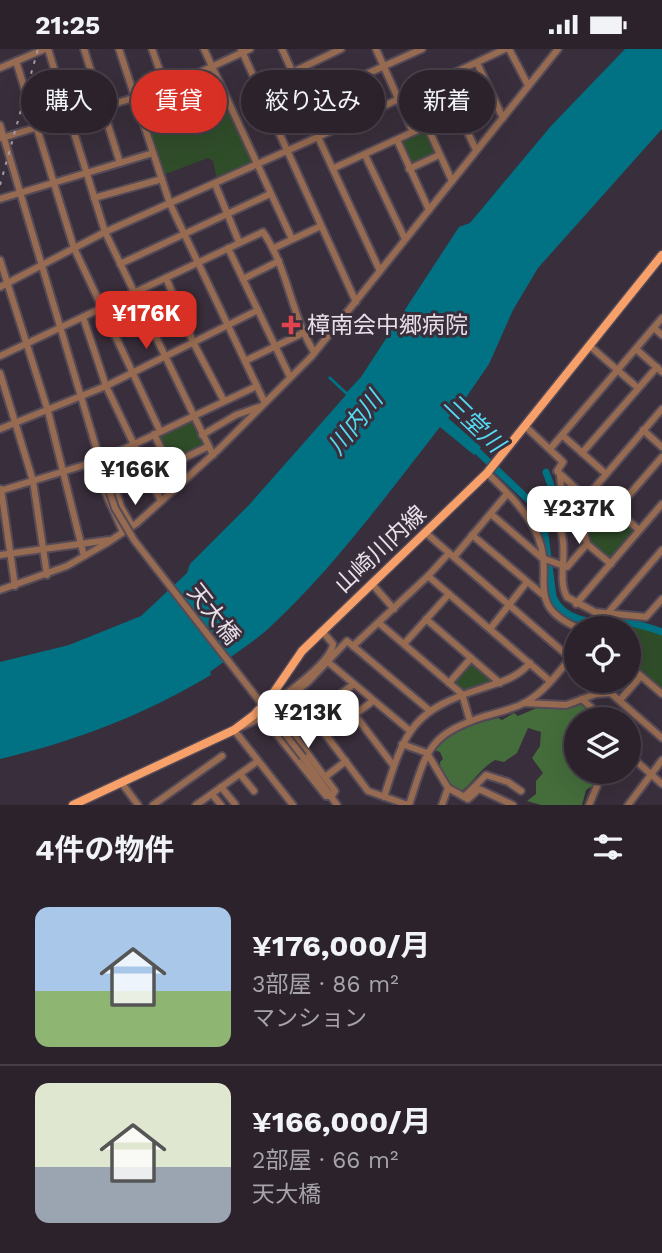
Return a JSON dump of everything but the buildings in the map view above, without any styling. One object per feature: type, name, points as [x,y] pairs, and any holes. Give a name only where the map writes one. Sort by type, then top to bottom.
[{"type":"main road","name":"山崎川内線","points":[[73,805],[234,730],[254,715],[279,686],[298,655],[488,473],[662,255]]},
{"type":"street","points":[[0,68],[46,49],[53,70]]},
{"type":"street","points":[[84,49],[90,70]]},
{"type":"street","points":[[119,49],[131,85]]},
{"type":"street","points":[[152,49],[160,70]]},
{"type":"street","points":[[204,49],[292,239]]},
{"type":"street","points":[[205,70],[250,49]]},
{"type":"street","points":[[282,49],[292,70]]},
{"type":"street","points":[[320,49],[323,57]]},
{"type":"street","points":[[297,70],[341,49]]},
{"type":"street","points":[[3,285],[105,232],[399,99],[376,49]]},
{"type":"street","points":[[377,70],[422,49]]},
{"type":"street","points":[[462,70],[507,49],[528,85]]},
{"type":"street","points":[[242,51],[250,70]]},
{"type":"street","points":[[0,590],[47,575],[113,539],[132,526],[213,455],[314,352],[503,118],[553,51]]},
{"type":"street","points":[[16,61],[21,77]]},
{"type":"street","points":[[477,63],[480,70]]},
{"type":"street","points":[[495,102],[503,118]]},
{"type":"street","points":[[0,125],[101,460],[132,526]]},
{"type":"street","points":[[2,138],[21,132]]},
{"type":"street","points":[[39,133],[74,248],[133,372],[169,465]]},
{"type":"street","points":[[74,133],[105,232],[163,357],[213,455]]},
{"type":"street","points":[[110,133],[120,163]]},
{"type":"street","points":[[147,133],[170,204],[257,386],[262,404]]},
{"type":"street","points":[[278,133],[356,302]]},
{"type":"street","points":[[334,168],[411,133]]},
{"type":"street","points":[[430,133],[452,181]]},
{"type":"street","points":[[468,133],[476,151]]},
{"type":"street","points":[[318,137],[380,271]]},
{"type":"street","points":[[397,140],[429,210]]},
{"type":"street","points":[[0,199],[153,153]]},
{"type":"street","points":[[365,155],[405,239]]},
{"type":"street","points":[[409,169],[439,155]]},
{"type":"street","points":[[94,198],[162,179]]},
{"type":"street","points":[[215,184],[225,214],[239,242]]},
{"type":"street","points":[[120,264],[270,194]]},
{"type":"street","points":[[274,248],[321,226]]},
{"type":"street","points":[[0,356],[263,232],[274,248],[303,333],[314,352]]},
{"type":"street","points":[[228,248],[290,377]]},
{"type":"street","points":[[0,260],[3,285],[27,343],[48,411],[84,556]]},
{"type":"street","points":[[243,279],[279,261]]},
{"type":"street","points":[[166,278],[193,342],[225,401]]},
{"type":"street","points":[[0,429],[106,386],[258,310]]},
{"type":"street","points":[[83,317],[106,386],[161,501]]},
{"type":"street","points":[[550,449],[662,318]]},
{"type":"street","points":[[654,328],[662,335]]},
{"type":"street","points":[[245,362],[303,333]]},
{"type":"street","points":[[591,347],[638,388]]},
{"type":"street","points":[[582,453],[638,388],[659,369],[636,349]]},
{"type":"street","points":[[0,373],[3,391],[17,424],[33,481],[47,575]]},
{"type":"street","points":[[15,586],[0,489],[101,460],[257,386]]},
{"type":"street","points":[[202,435],[236,415],[262,404]]},
{"type":"street","points":[[561,527],[662,410]]},
{"type":"street","points":[[526,427],[563,462],[557,471],[563,492],[555,516],[565,544],[563,589],[576,604],[607,615],[646,617],[662,599]]},
{"type":"street","points":[[643,431],[662,447]]},
{"type":"street","points":[[562,435],[606,474]]},
{"type":"street","points":[[148,476],[207,447]]},
{"type":"street","points":[[616,510],[662,457]]},
{"type":"street","points":[[101,460],[106,494],[123,532]]},
{"type":"street","name":"天大橋","points":[[101,460],[115,508],[134,540],[332,796]]},
{"type":"street","points":[[488,473],[536,531],[544,559],[542,594]]},
{"type":"street","points":[[560,475],[586,498]]},
{"type":"street","points":[[593,489],[639,530]]},
{"type":"street","points":[[353,646],[472,535],[507,494]]},
{"type":"street","points":[[576,604],[662,504]]},
{"type":"street","points":[[578,507],[587,544],[611,564]]},
{"type":"street","points":[[491,514],[544,559],[564,566]]},
{"type":"street","points":[[426,533],[564,652]]},
{"type":"street","points":[[472,535],[542,594],[556,617],[564,621]]},
{"type":"street","points":[[0,555],[113,539]]},
{"type":"street","points":[[564,566],[587,544]]},
{"type":"street","points":[[607,615],[662,550]]},
{"type":"street","points":[[655,558],[662,564]]},
{"type":"street","points":[[428,576],[550,681]]},
{"type":"street","points":[[490,629],[527,582]]},
{"type":"street","points":[[372,584],[394,609]]},
{"type":"street","points":[[404,644],[449,594]]},
{"type":"street","points":[[426,619],[500,683]]},
{"type":"street","points":[[379,623],[462,694],[470,721]]},
{"type":"street","points":[[266,709],[329,658],[333,644],[322,631]]},
{"type":"street","points":[[293,805],[234,730],[263,717],[295,694],[347,641],[429,710]]},
{"type":"street","points":[[329,658],[354,684],[409,730]]},
{"type":"street","points":[[449,683],[471,658]]},
{"type":"street","points":[[384,797],[393,765],[409,730],[429,710],[462,694],[500,683],[519,674],[530,663]]},
{"type":"street","points":[[524,703],[564,668]]},
{"type":"street","points":[[641,676],[662,694]]},
{"type":"street","points":[[312,715],[354,684]]},
{"type":"street","points":[[295,694],[368,791],[409,805],[427,753],[444,733],[470,721],[524,703],[566,705],[611,693],[662,738]]},
{"type":"street","points":[[620,700],[626,693]]},
{"type":"street","points":[[582,699],[591,707]]},
{"type":"street","points":[[327,735],[373,701]]},
{"type":"street","points":[[275,709],[325,776],[335,792],[332,796]]},
{"type":"street","points":[[355,715],[393,765]]},
{"type":"street","points":[[263,717],[326,796],[332,796]]},
{"type":"street","points":[[402,744],[427,753],[448,788],[468,799],[479,789],[513,805]]},
{"type":"street","points":[[153,805],[222,756]]},
{"type":"street","points":[[628,805],[662,760]]},
{"type":"street","points":[[196,805],[258,761]]},
{"type":"street","points":[[325,776],[346,761]]},
{"type":"street","points":[[641,765],[662,784]]},
{"type":"street","points":[[240,774],[254,791]]},
{"type":"street","points":[[464,796],[486,775],[508,782],[521,791]]},
{"type":"street","points":[[121,782],[138,805]]},
{"type":"street","points":[[589,805],[598,784]]},
{"type":"street","points":[[221,787],[236,804]]},
{"type":"street","points":[[442,805],[448,788]]},
{"type":"street","points":[[212,794],[221,805]]},
{"type":"street","points":[[332,796],[337,805]]},
{"type":"green space","points":[[227,106],[254,162],[217,179],[213,161],[208,158],[163,175],[149,133],[227,133]]},
{"type":"green space","points":[[416,133],[427,133],[436,154],[409,166],[399,141]]},
{"type":"green space","points":[[191,419],[203,446],[169,463],[156,435]]},
{"type":"green space","points":[[593,492],[636,529],[611,560],[590,544],[580,509]]},
{"type":"green space","points":[[641,628],[662,634],[662,691],[641,672]]},
{"type":"green space","points":[[471,661],[495,683],[464,692],[453,684]]},
{"type":"green space","points":[[582,702],[588,707],[570,707]]},
{"type":"green space","points":[[539,707],[564,708],[564,784],[595,784],[586,790],[582,805],[541,805],[527,801],[536,794],[536,781],[543,773],[532,758],[540,746],[541,732],[528,728],[517,753],[504,762],[495,760],[490,763],[463,790],[457,790],[446,782],[440,762],[443,759],[440,752],[434,750],[441,743],[472,726],[498,718],[502,720],[514,713],[518,716]]},
{"type":"water","name":"川内川","points":[[625,49],[662,49],[662,129],[538,268],[513,310],[489,364],[463,402],[448,418],[481,447],[474,455],[440,427],[358,531],[293,605],[248,645],[210,672],[211,675],[109,725],[56,744],[0,759],[0,662],[69,645],[141,616],[187,573],[190,564],[248,506],[346,395],[328,378],[330,376],[347,392],[361,377],[459,227],[470,223],[551,126]]},
{"type":"waterway","name":"三堂川","points":[[473,447],[538,509],[543,519],[553,597],[559,607],[586,621],[633,624],[662,632]]},
{"type":"waterway","name":"三堂川","points":[[543,519],[553,491],[546,472]]},
{"type":"railway","points":[[0,185],[38,49]]},
{"type":"place","name":"樟南会中郷病院","points":[[291,325]]}]
